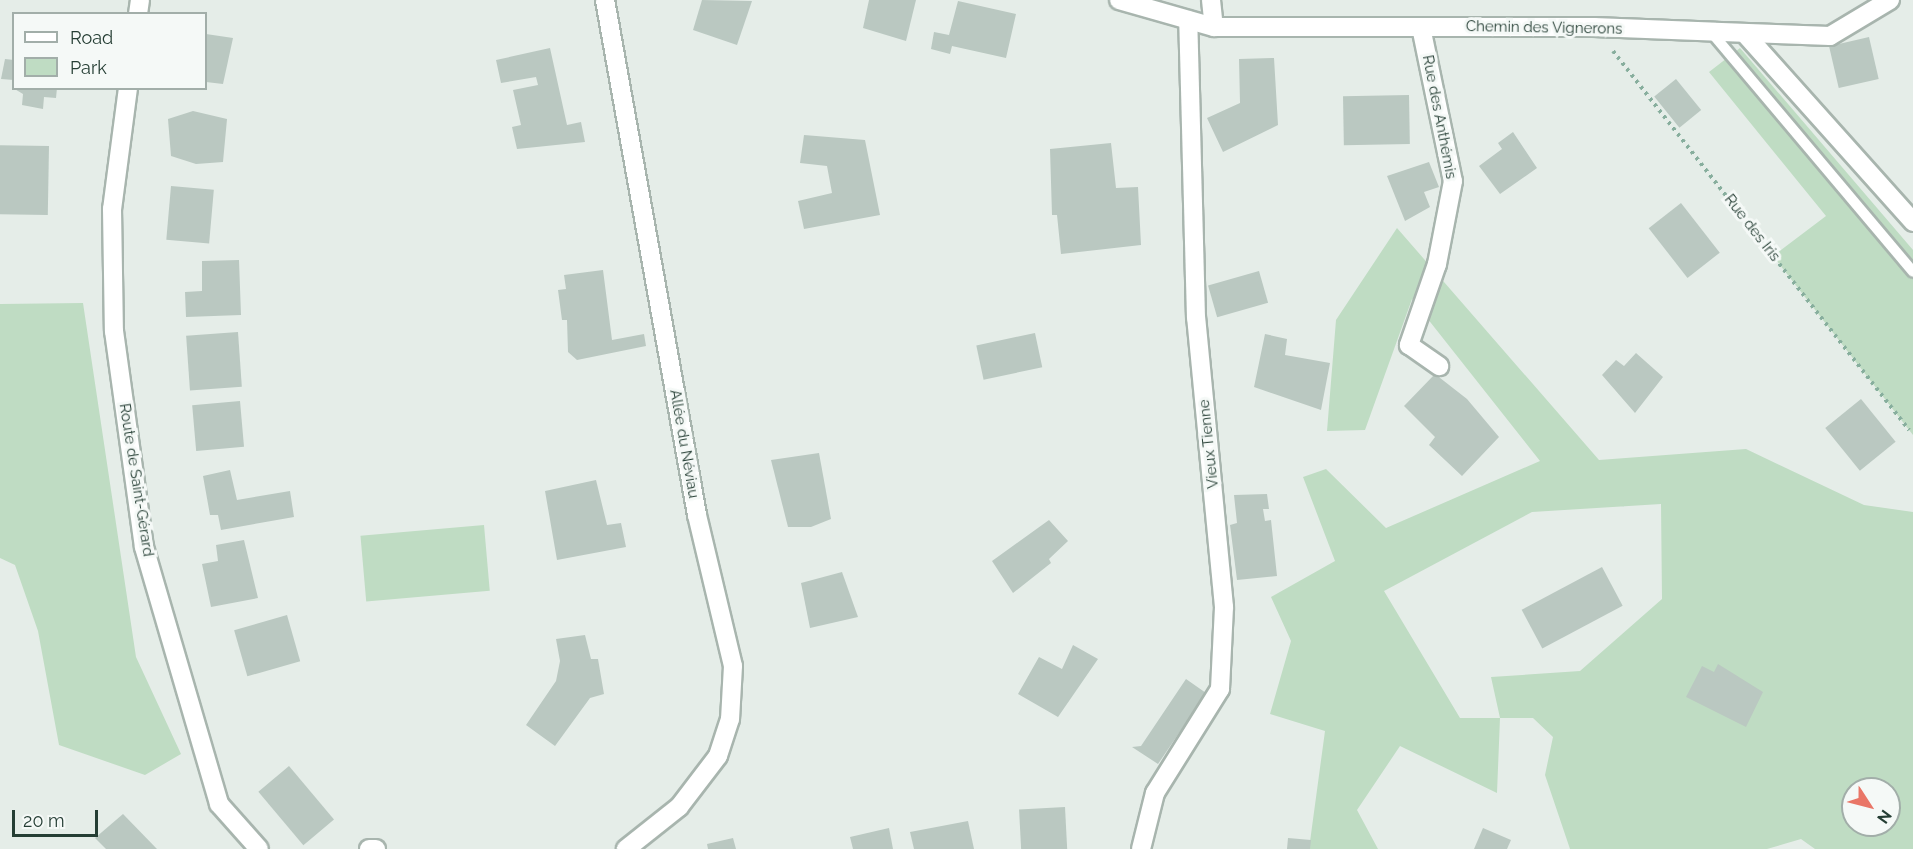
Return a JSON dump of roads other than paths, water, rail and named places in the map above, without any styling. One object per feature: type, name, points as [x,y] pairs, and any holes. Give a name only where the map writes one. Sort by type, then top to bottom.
[{"type":"street","name":"Allée du Néviau","points":[[605,0],[697,515],[733,666],[730,718],[718,756],[679,807],[626,849]]},
{"type":"street","name":"Chemin des Vignerons","points":[[1119,0],[1214,27],[1594,27],[1746,35],[1830,36],[1890,0]]},
{"type":"street","points":[[1211,0],[1214,27]]},
{"type":"street","name":"Vieux Tienne","points":[[1141,849],[1155,793],[1220,689],[1224,607],[1196,318],[1188,20]]},
{"type":"street","name":"Rue des Anthémis","points":[[1421,27],[1453,182],[1437,264],[1409,345],[1439,366]]},
{"type":"street","points":[[1746,35],[1913,222]]},
{"type":"street","name":"Route de Saint-Gérard","points":[[128,90],[112,209],[114,331],[144,547],[219,804],[259,849]]},
{"type":"street","points":[[369,849],[376,849]]},
{"type":"lane","points":[[1712,33],[1913,272]]}]
